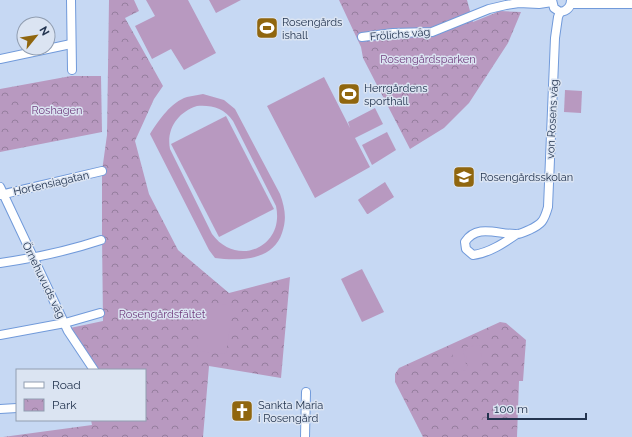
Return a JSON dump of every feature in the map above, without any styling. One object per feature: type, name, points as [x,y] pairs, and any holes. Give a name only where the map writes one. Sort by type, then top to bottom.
[{"type":"street","points":[[71,0],[72,70]]},
{"type":"street","points":[[552,1],[554,8],[560,12],[567,10],[571,2],[632,4]]},
{"type":"street","name":"Frölichs väg","points":[[362,37],[393,32],[432,32],[489,9],[519,3],[539,4],[552,1]]},
{"type":"street","name":"von Rosens väg","points":[[517,234],[494,231],[477,232],[468,237],[465,242],[466,249],[473,255],[480,254],[505,242],[517,234],[539,226],[545,217],[548,207],[556,38],[560,12]]},
{"type":"street","points":[[0,59],[71,44]]},
{"type":"street","name":"Hortensiagatan","points":[[1,192],[102,171]]},
{"type":"street","name":"Örnehuvuds väg","points":[[1,192],[68,331],[93,369]]},
{"type":"street","points":[[0,263],[34,258],[74,249],[101,240]]},
{"type":"street","points":[[0,334],[65,323],[100,313]]},
{"type":"street","points":[[305,437],[306,392]]},
{"type":"street","points":[[0,409],[16,408]]},
{"type":"green space","name":"Rosengårdsfältet","points":[[109,0],[134,0],[139,11],[125,18],[163,86],[154,99],[135,141],[149,194],[178,250],[229,293],[290,277],[281,378],[209,366],[203,437],[3,437],[92,425],[91,421],[146,421],[146,369],[95,369],[70,328],[103,321],[102,171],[107,135]]},
{"type":"green space","points":[[146,0],[188,0],[216,53],[184,70],[171,49],[152,59],[135,26],[155,16]]},
{"type":"green space","points":[[209,0],[241,0],[216,13]]},
{"type":"green space","name":"Rosengårdsparken","points":[[339,0],[467,0],[473,22],[500,11],[521,12],[508,43],[469,103],[444,128],[410,149],[363,58],[361,47]]},
{"type":"green space","name":"Roshagen","points":[[71,76],[101,76],[102,132],[0,152],[0,89]]},
{"type":"green space","points":[[324,77],[350,128],[348,122],[375,108],[383,124],[355,138],[370,167],[315,198],[267,106]]},
{"type":"green space","points":[[565,90],[582,91],[581,113],[564,112]]},
{"type":"green space","points":[[203,94],[224,100],[235,109],[280,194],[285,214],[284,228],[278,242],[263,254],[244,259],[215,258],[209,250],[150,134],[161,117],[181,99]],"holes":[[[197,106],[222,110],[233,121],[276,206],[277,220],[273,232],[266,242],[257,248],[246,251],[234,250],[222,244],[212,234],[170,149],[170,135],[175,122],[184,112]]]},
{"type":"green space","points":[[226,116],[274,209],[219,237],[171,144]]},
{"type":"green space","points":[[387,132],[396,150],[372,165],[362,145]]},
{"type":"green space","points":[[385,182],[394,197],[367,214],[358,200]]},
{"type":"green space","points":[[362,269],[384,312],[362,322],[341,279]]},
{"type":"green space","points":[[204,302],[233,306],[226,354],[197,351]]},
{"type":"green space","points":[[500,322],[506,323],[526,340],[523,381],[519,381],[517,437],[423,437],[395,382],[395,374],[399,368]]},
{"type":"green space","points":[[480,345],[483,370],[468,371],[465,347]]},
{"type":"green space","points":[[463,349],[467,370],[455,372],[452,351]]},
{"type":"place","name":"Rosengårds ishall","points":[[267,28]]},
{"type":"place","name":"Herrgårdens sporthall","points":[[349,94]]},
{"type":"place","name":"Rosengårdsskolan","points":[[464,177]]},
{"type":"place","name":"Sankta Maria i Rosengård","points":[[242,411]]}]
